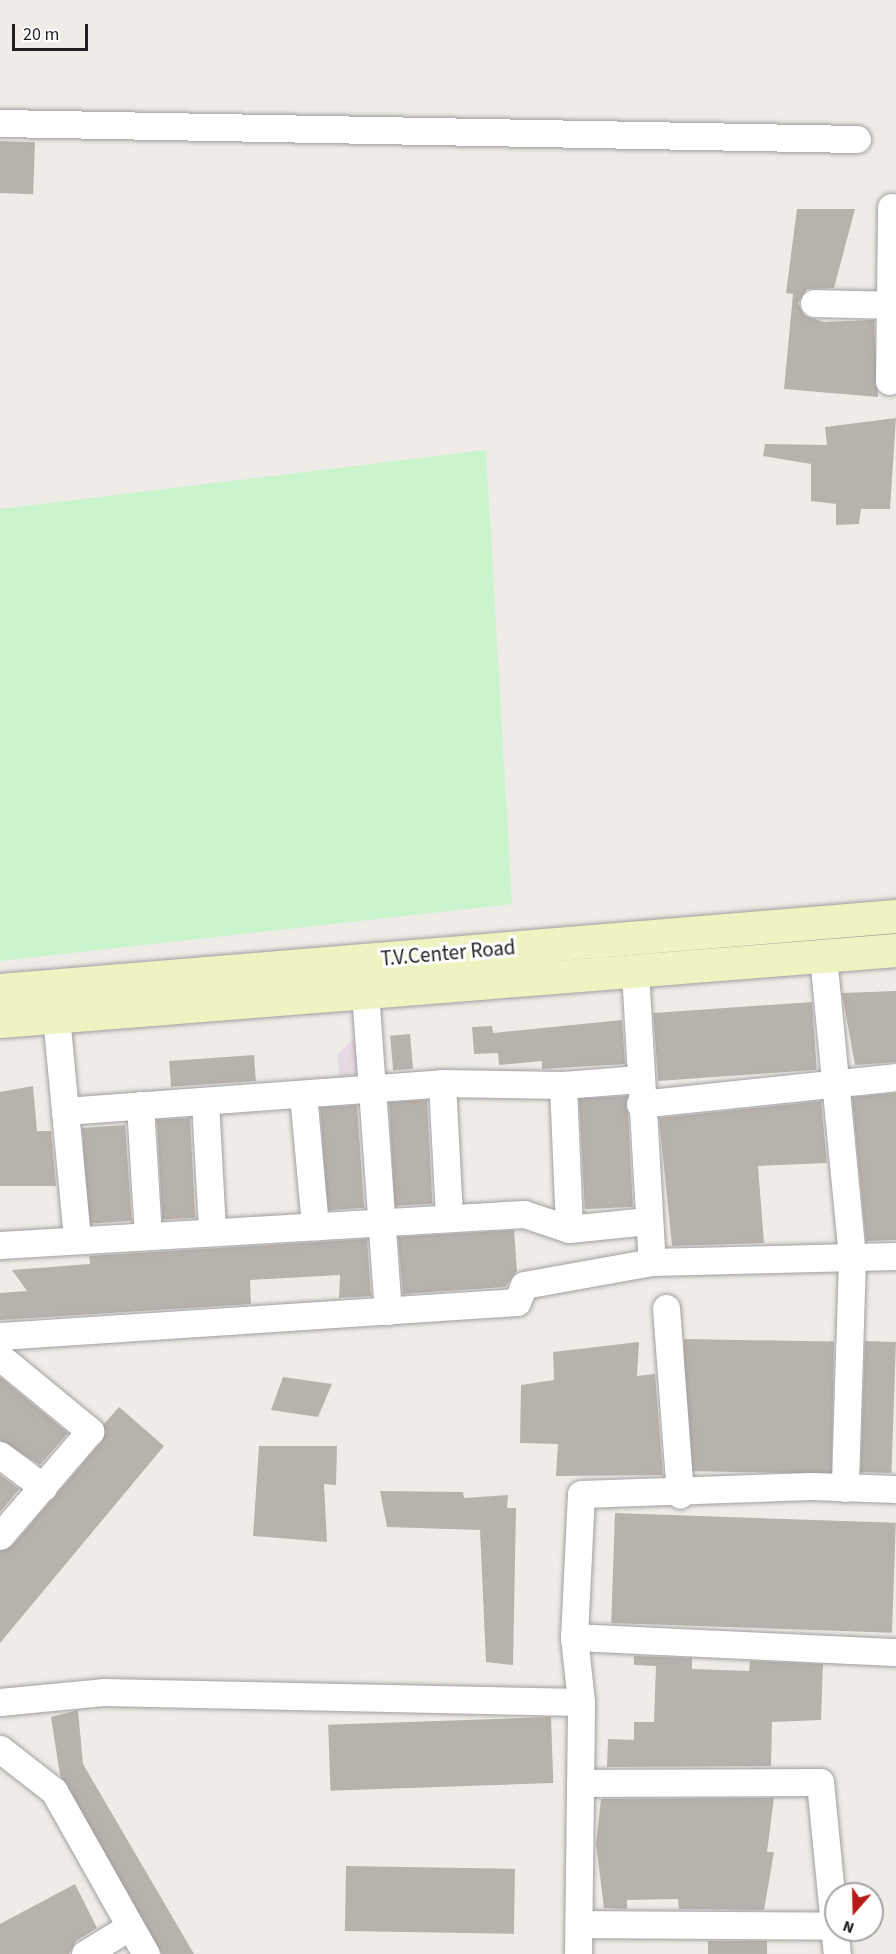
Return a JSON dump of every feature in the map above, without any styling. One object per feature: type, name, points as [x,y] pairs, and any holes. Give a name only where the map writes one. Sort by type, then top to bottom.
[{"type":"street","points":[[0,123],[857,139]]},
{"type":"street","points":[[889,381],[894,305],[891,207]]},
{"type":"street","points":[[814,303],[894,305]]},
{"type":"street","name":"T.V.Center Road","points":[[0,990],[896,916]]},
{"type":"street","name":"T.V.Center Road","points":[[0,1021],[896,950]]},
{"type":"street","points":[[823,956],[837,1080],[852,1259],[845,1488]]},
{"type":"street","points":[[635,971],[639,1091],[652,1262]]},
{"type":"street","points":[[365,992],[384,1222],[388,1311]]},
{"type":"street","points":[[56,1016],[77,1240]]},
{"type":"street","points":[[65,1111],[442,1083],[563,1085],[639,1091],[896,1077]]},
{"type":"street","points":[[442,1083],[449,1218]]},
{"type":"street","points":[[563,1085],[569,1229]]},
{"type":"street","points":[[303,1094],[315,1226]]},
{"type":"street","points":[[205,1101],[212,1232]]},
{"type":"street","points":[[140,1106],[148,1236]]},
{"type":"street","points":[[0,1245],[524,1214],[569,1229],[648,1221]]},
{"type":"street","points":[[0,1336],[517,1302],[524,1285],[652,1262],[852,1259],[896,1256]]},
{"type":"street","points":[[666,1308],[680,1494]]},
{"type":"street","points":[[0,1357],[90,1431],[0,1536]]},
{"type":"street","points":[[0,1455],[43,1487]]},
{"type":"street","points":[[578,1954],[581,1702],[574,1637],[581,1494],[680,1494],[845,1488],[896,1489]]},
{"type":"street","points":[[574,1637],[896,1652]]},
{"type":"street","points":[[0,1702],[103,1692],[581,1702]]},
{"type":"street","points":[[0,1749],[54,1791],[146,1954]]},
{"type":"street","points":[[580,1783],[820,1782],[830,1882]]},
{"type":"street","points":[[579,1924],[824,1926]]},
{"type":"street","points":[[85,1954],[129,1927]]},
{"type":"shaded area","points":[[353,1039],[367,1073],[339,1076],[337,1055]]},
{"type":"green space","points":[[486,450],[512,904],[0,961],[0,509]]},
{"type":"building","points":[[0,141],[35,142],[33,194],[0,193]]},
{"type":"building","points":[[797,209],[855,209],[834,288],[807,289],[798,303],[805,316],[824,322],[874,320],[878,397],[784,389],[793,294],[786,293]]},
{"type":"building","points":[[896,418],[890,509],[861,509],[859,524],[836,525],[836,504],[811,501],[811,464],[763,456],[765,444],[827,445],[825,427]]},
{"type":"building","points":[[896,991],[896,1062],[855,1065],[842,993]]},
{"type":"building","points":[[812,1002],[817,1070],[658,1081],[653,1013]]},
{"type":"building","points":[[622,1020],[625,1064],[542,1069],[542,1061],[499,1065],[498,1053],[474,1054],[472,1027],[492,1026],[493,1033]]},
{"type":"building","points":[[410,1034],[413,1069],[393,1071],[390,1036]]},
{"type":"building","points":[[254,1055],[256,1081],[171,1087],[169,1061]]},
{"type":"building","points":[[33,1086],[37,1131],[51,1131],[56,1186],[0,1186],[0,1092]]},
{"type":"building","points":[[896,1093],[896,1240],[866,1241],[852,1097]]},
{"type":"building","points":[[627,1096],[633,1207],[585,1209],[579,1099]]},
{"type":"building","points":[[427,1100],[432,1204],[394,1206],[389,1102]]},
{"type":"building","points":[[821,1101],[827,1163],[758,1166],[764,1243],[672,1246],[659,1118]]},
{"type":"building","points":[[357,1105],[364,1208],[327,1210],[320,1108]]},
{"type":"building","points":[[190,1118],[195,1218],[162,1220],[157,1120]]},
{"type":"building","points":[[125,1125],[132,1221],[89,1224],[82,1128]]},
{"type":"building","points":[[514,1230],[517,1271],[505,1287],[403,1294],[398,1237]]},
{"type":"building","points":[[367,1239],[371,1296],[339,1298],[340,1275],[250,1280],[251,1304],[0,1320],[0,1293],[27,1291],[12,1270],[90,1264],[89,1256]]},
{"type":"building","points":[[684,1339],[834,1342],[832,1474],[682,1471]]},
{"type":"building","points":[[865,1341],[896,1342],[891,1473],[860,1472]]},
{"type":"building","points":[[639,1342],[637,1376],[655,1374],[663,1475],[556,1476],[558,1444],[520,1443],[521,1385],[554,1380],[553,1352]]},
{"type":"building","points":[[0,1377],[68,1433],[40,1465],[0,1440]]},
{"type":"building","points":[[283,1377],[332,1384],[318,1417],[271,1410]]},
{"type":"building","points":[[119,1407],[164,1446],[0,1643],[0,1551],[12,1546],[102,1441],[104,1424]]},
{"type":"building","points":[[259,1446],[337,1446],[336,1485],[324,1484],[327,1542],[253,1536]]},
{"type":"building","points":[[0,1475],[19,1489],[0,1512]]},
{"type":"building","points":[[380,1491],[463,1492],[464,1498],[508,1495],[507,1508],[516,1508],[513,1665],[486,1662],[480,1530],[387,1527]]},
{"type":"building","points":[[615,1513],[896,1523],[892,1633],[611,1623]]},
{"type":"building","points":[[634,1656],[692,1658],[692,1669],[749,1671],[750,1661],[823,1664],[821,1720],[772,1722],[771,1766],[607,1767],[608,1739],[634,1740],[634,1722],[654,1722],[656,1666],[634,1665]]},
{"type":"building","points":[[78,1710],[83,1764],[194,1954],[162,1954],[60,1775],[51,1717]]},
{"type":"building","points":[[551,1717],[553,1783],[330,1791],[328,1725]]},
{"type":"building","points":[[774,1798],[767,1852],[774,1852],[764,1910],[679,1909],[678,1899],[627,1900],[627,1909],[604,1908],[596,1844],[601,1799]]},
{"type":"building","points":[[346,1866],[515,1869],[514,1934],[345,1931]]},
{"type":"building","points":[[75,1884],[97,1928],[76,1941],[69,1954],[0,1954],[0,1924]]},
{"type":"building","points":[[708,1941],[767,1941],[767,1954],[708,1954]]}]
